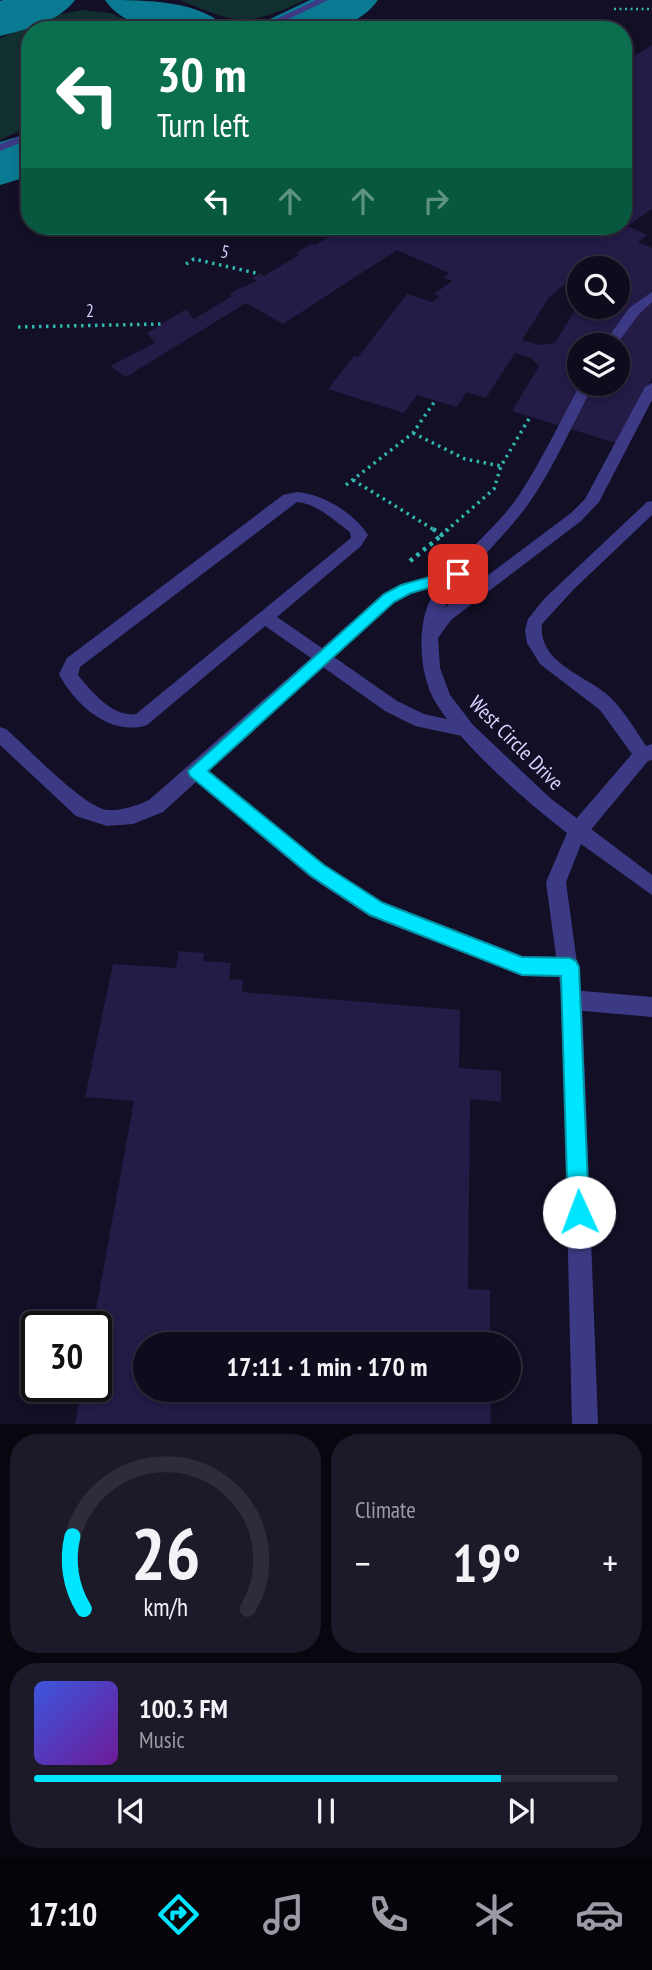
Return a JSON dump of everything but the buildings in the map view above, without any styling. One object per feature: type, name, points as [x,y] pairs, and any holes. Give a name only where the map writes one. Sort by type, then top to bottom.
[{"type":"street","points":[[278,21],[323,0]]},
{"type":"street","points":[[0,148],[21,139]]},
{"type":"street","points":[[618,333],[634,310],[652,296]]},
{"type":"street","points":[[430,637],[445,616],[576,517],[591,502],[652,387]]},
{"type":"street","name":"West Circle Drive","points":[[581,396],[525,498],[493,539],[458,574],[436,606],[430,637],[432,668],[442,698],[467,730],[542,804],[652,886]]},
{"type":"street","points":[[298,495],[308,497],[355,528],[360,535],[356,542],[265,617],[141,720],[126,723],[113,718],[72,683],[68,674],[73,663],[288,499],[298,495]]},
{"type":"street","points":[[585,1424],[572,1000],[570,967],[556,882],[577,832],[647,753],[599,698],[556,670],[542,656],[533,638],[534,621],[652,506]]},
{"type":"street","points":[[0,734],[83,810],[107,818],[133,816],[156,806],[389,598],[406,589],[458,574]]},
{"type":"street","points":[[265,617],[391,705],[421,721],[467,730]]},
{"type":"street","points":[[196,771],[317,871],[376,909],[522,966],[570,967]]},
{"type":"street","points":[[572,1000],[652,1007]]},
{"type":"path","points":[[614,9],[652,9]]},
{"type":"path","name":"5","points":[[186,264],[194,259],[260,274]]},
{"type":"path","name":"2","points":[[18,327],[162,324]]},
{"type":"path","points":[[346,485],[414,433],[435,401]]},
{"type":"path","points":[[353,480],[442,535],[494,489],[501,466],[530,417]]},
{"type":"path","points":[[414,433],[465,459],[501,466]]},
{"type":"green space","points":[[180,0],[305,0],[269,15],[243,20],[217,14]]},
{"type":"green space","points":[[82,10],[110,13],[129,21],[42,21]]},
{"type":"green space","points":[[21,30],[21,130],[0,140],[0,38]]},
{"type":"taxiway","points":[[0,20],[49,0]]},
{"type":"taxiway","points":[[131,0],[180,21]]},
{"type":"taxiway","points":[[308,21],[352,0]]},
{"type":"taxiway","points":[[0,166],[21,156]]},
{"type":"route","points":[[458,574],[406,589],[389,598],[196,771],[317,871],[376,909],[522,966],[570,967],[579,1212]]}]
